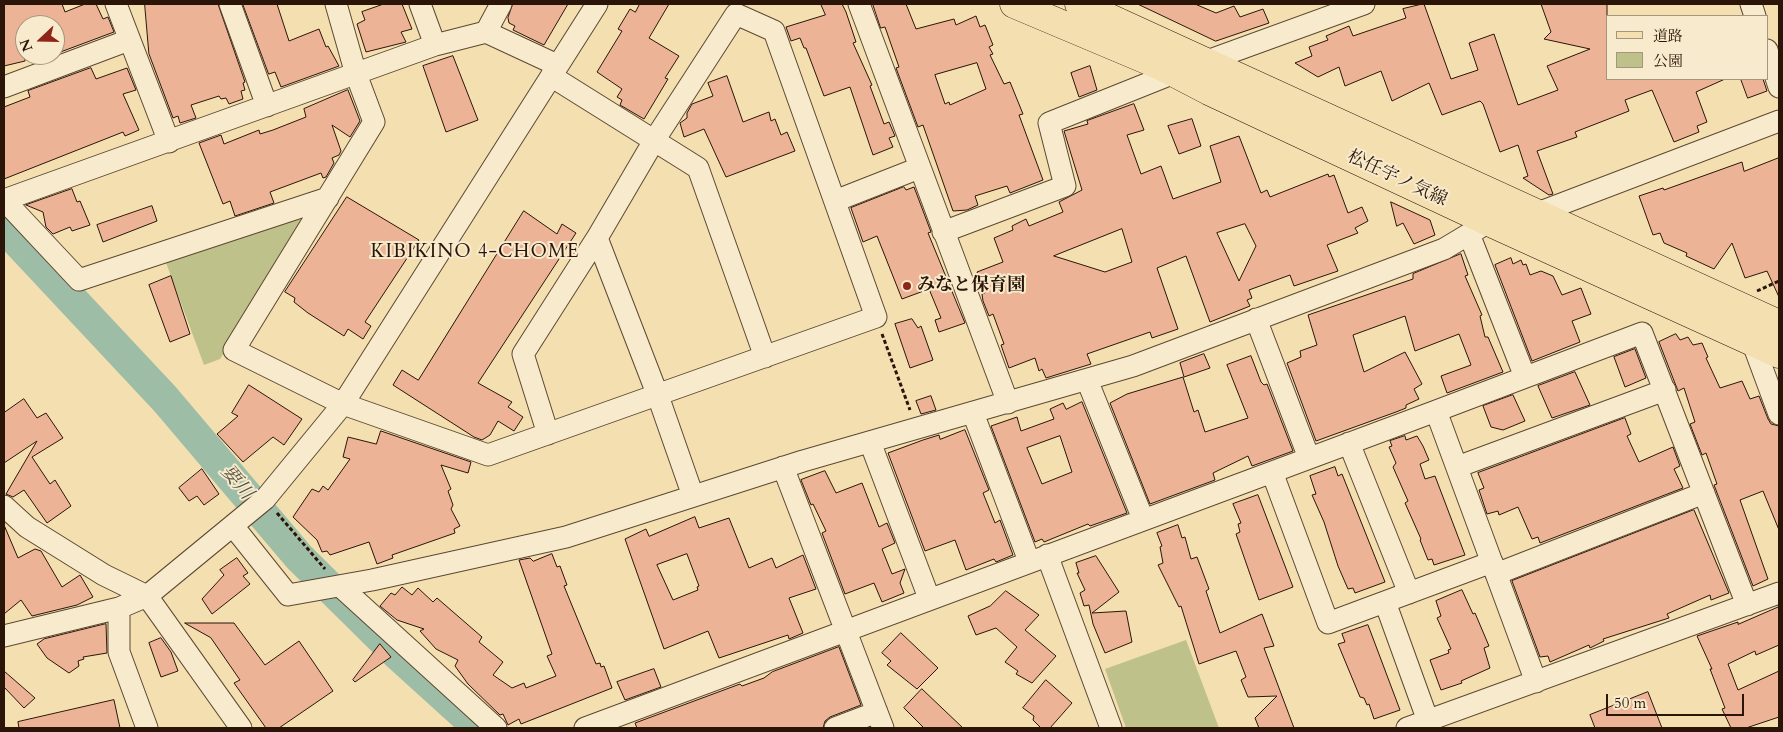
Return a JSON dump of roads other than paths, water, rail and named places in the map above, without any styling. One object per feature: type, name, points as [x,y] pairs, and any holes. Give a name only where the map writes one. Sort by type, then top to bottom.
[{"type":"main road","name":"松任宇ノ気線","points":[[1014,4],[1174,73],[1479,228],[1752,341],[1779,354]]},
{"type":"main road","name":"松任宇ノ気線","points":[[1079,4],[1770,320]]},
{"type":"street","points":[[116,4],[169,142]]},
{"type":"street","points":[[230,4],[267,106]]},
{"type":"street","points":[[336,4],[356,74],[374,122],[234,350],[343,404],[488,455],[658,396],[765,358],[876,317],[774,31],[736,14],[655,139],[597,238],[523,354],[548,434]]},
{"type":"street","points":[[420,4],[435,45]]},
{"type":"street","points":[[486,32],[501,4]]},
{"type":"street","points":[[4,636],[120,608],[148,596],[265,499],[343,404],[596,4]]},
{"type":"street","points":[[859,4],[918,168],[1008,402]]},
{"type":"street","points":[[943,232],[1065,186],[1049,123],[1174,73],[1208,62],[1320,11],[1364,4]]},
{"type":"street","points":[[328,198],[79,280],[4,200],[435,45],[486,32],[554,71],[698,168],[765,358]]},
{"type":"street","points":[[4,87],[129,40]]},
{"type":"street","points":[[1768,53],[1779,87]]},
{"type":"street","points":[[240,521],[288,595],[332,588],[566,537],[783,467],[1133,366],[1444,248],[1479,228],[1535,214],[1779,121]]},
{"type":"street","points":[[835,201],[918,168]]},
{"type":"street","points":[[1479,228],[1525,377]]},
{"type":"street","points":[[597,238],[658,396],[693,496]]},
{"type":"street","points":[[1256,319],[1309,458]]},
{"type":"street","points":[[1770,320],[1752,341],[1779,414]]},
{"type":"street","points":[[585,728],[1642,333],[1748,605]]},
{"type":"street","points":[[1087,380],[1143,519]]},
{"type":"street","points":[[1457,467],[1665,390]]},
{"type":"street","points":[[1436,411],[1536,682]]},
{"type":"street","points":[[973,413],[1111,728]]},
{"type":"street","points":[[870,442],[929,598]]},
{"type":"street","points":[[1349,443],[1409,593]]},
{"type":"street","points":[[783,467],[880,720],[835,728]]},
{"type":"street","points":[[1272,472],[1328,623],[1409,593],[1494,568],[1704,493]]},
{"type":"street","points":[[5,508],[35,532],[104,575],[148,596],[241,728]]},
{"type":"street","points":[[332,588],[496,728]]},
{"type":"street","points":[[1407,728],[1779,593]]},
{"type":"street","points":[[1385,602],[1428,721]]},
{"type":"street","points":[[120,608],[119,652],[147,728]]},
{"type":"waterway","name":"要川","points":[[4,227],[165,399],[299,557],[395,652],[479,728]]},
{"type":"place","name":"みなと保育園","points":[[907,286]]},
{"type":"district","name":"KIBIKINO 4-CHOME","points":[[475,253]]}]
